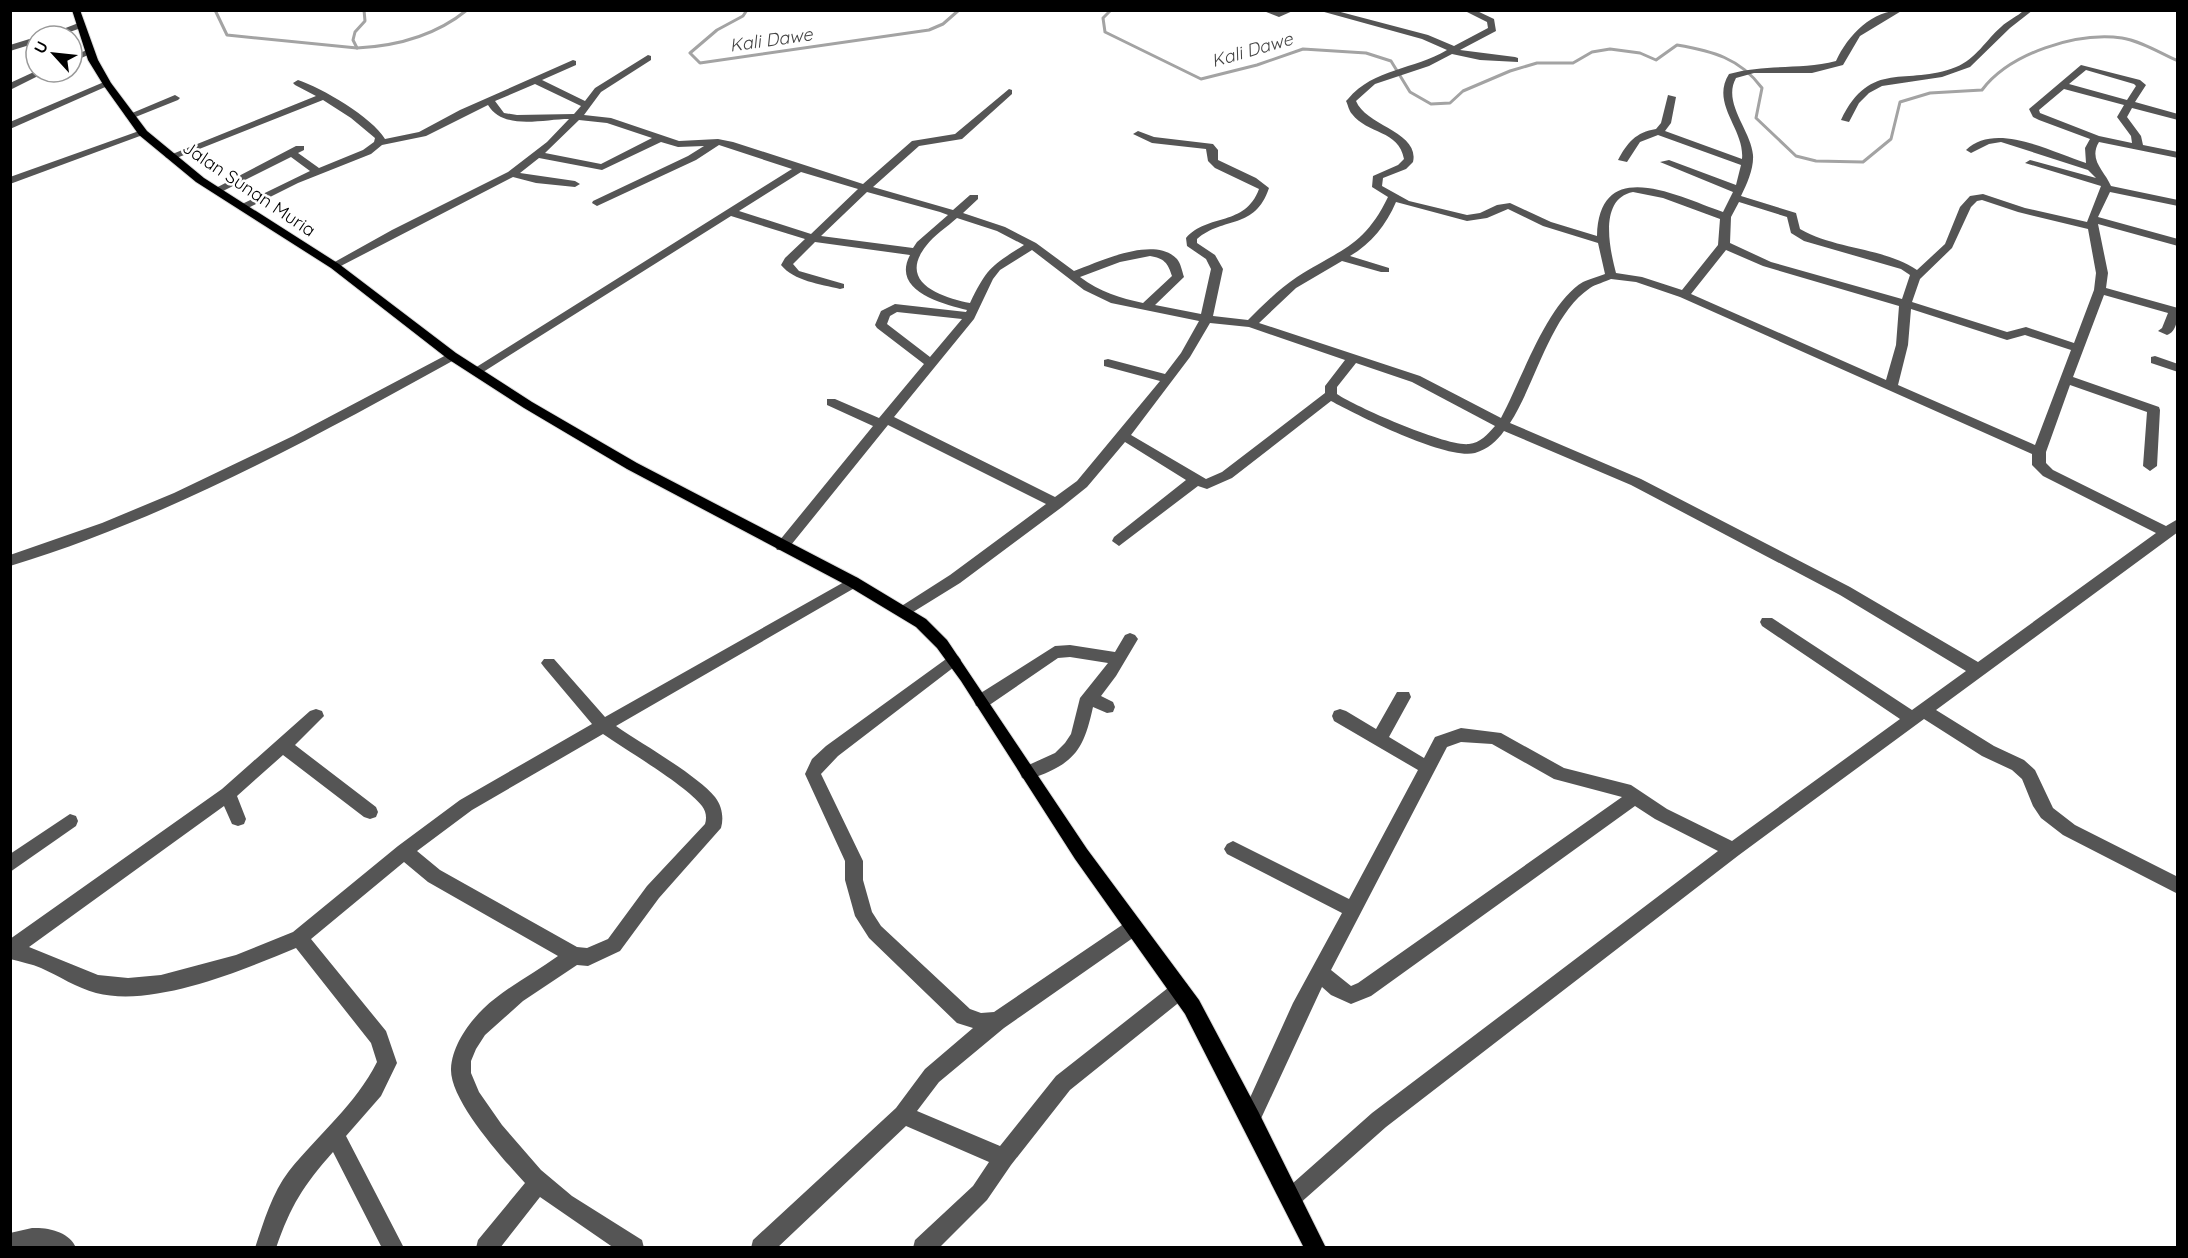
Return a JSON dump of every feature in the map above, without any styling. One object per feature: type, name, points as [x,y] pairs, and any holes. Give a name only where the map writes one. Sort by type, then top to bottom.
[{"type":"main road","name":"Jalan Sunan Muria","points":[[84,35],[90,52],[107,84],[143,133],[170,157],[335,266],[452,356],[632,466],[853,582],[905,611],[921,623],[954,660],[1081,854],[1192,1007],[1291,1198],[1311,1246]]},
{"type":"street","points":[[1265,10],[1279,14],[1291,10]]},
{"type":"street","points":[[1467,10],[1486,18],[1494,25],[1483,36],[1425,63],[1390,74],[1364,87],[1352,101],[1356,113],[1397,138],[1409,154],[1407,164],[1378,176],[1377,188],[1393,197],[1425,208],[1467,218],[1483,216],[1501,207],[1510,206],[1547,224],[1603,241]]},
{"type":"street","points":[[1684,295],[1724,245],[1726,217],[1744,179],[1748,155],[1727,96],[1732,76],[1748,71],[1812,70],[1840,63],[1850,39],[1857,31],[1899,10]]},
{"type":"street","points":[[1846,120],[1851,104],[1871,85],[1881,81],[1938,76],[1976,61],[2008,25],[2029,10]]},
{"type":"street","points":[[1327,11],[1425,37],[1452,50],[1480,57],[1515,60]]},
{"type":"street","points":[[84,54],[90,52]]},
{"type":"street","points":[[335,266],[396,232],[512,174],[538,155],[577,117],[584,104],[604,86],[648,58]]},
{"type":"street","points":[[244,207],[317,171],[366,152],[379,143],[422,134],[490,100],[573,63]]},
{"type":"street","points":[[2138,146],[2136,136],[2122,117],[2141,83],[2084,67],[2034,109],[2036,115],[2096,138],[2178,155]]},
{"type":"street","points":[[10,87],[24,80]]},
{"type":"street","points":[[535,80],[584,104]]},
{"type":"street","points":[[298,83],[324,96],[368,125],[380,138],[379,143]]},
{"type":"street","points":[[10,126],[107,84]]},
{"type":"street","points":[[2064,86],[2178,117]]},
{"type":"street","points":[[840,286],[795,273],[787,265],[789,260],[910,147],[916,143],[957,137],[1009,92]]},
{"type":"street","points":[[170,157],[324,96]]},
{"type":"street","points":[[1659,132],[1666,123],[1671,97]]},
{"type":"street","points":[[130,116],[175,98]]},
{"type":"street","points":[[490,100],[497,112],[508,117],[563,114],[608,120],[678,144],[718,142],[770,156],[800,168],[955,213],[1001,229],[1032,245],[1088,288],[1115,301],[1206,319],[1251,324],[1416,379],[1503,424],[1647,488],[1845,591],[1978,670]]},
{"type":"street","points":[[1623,160],[1632,142],[1638,137],[1646,133],[1659,132],[1747,164]]},
{"type":"street","points":[[10,181],[143,133]]},
{"type":"street","points":[[905,611],[955,579],[1082,484],[1124,436],[1168,379],[1206,319],[1217,269],[1211,257],[1191,244],[1191,238],[1196,232],[1222,225],[1251,210],[1263,196],[1264,188],[1257,181],[1221,168],[1213,161],[1213,150],[1209,146],[1152,140],[1138,134]]},
{"type":"street","points":[[538,155],[602,167],[661,138]]},
{"type":"street","points":[[2096,138],[2090,148],[2092,168],[2106,186]]},
{"type":"street","points":[[1971,150],[1986,141],[2002,139],[2092,168]]},
{"type":"street","points":[[597,203],[692,158],[718,142]]},
{"type":"street","points":[[217,190],[296,150],[317,171]]},
{"type":"street","points":[[1665,162],[1736,194],[1792,215],[1795,231],[1812,241],[1903,267],[1917,276]]},
{"type":"street","points":[[2030,163],[2106,186],[2178,203]]},
{"type":"street","points":[[476,371],[800,168]]},
{"type":"street","points":[[512,174],[536,180],[575,184]]},
{"type":"street","points":[[1291,1198],[1379,1120],[1733,850],[2172,528],[2048,473],[2039,465],[2039,452],[2100,290],[2102,273],[2093,223],[2106,186]]},
{"type":"street","points":[[1611,276],[1603,241],[1603,220],[1618,195],[1628,189],[1653,193],[1726,217]]},
{"type":"street","points":[[973,312],[937,298],[915,285],[912,277],[916,252],[974,197]]},
{"type":"street","points":[[1251,324],[1271,301],[1295,284],[1345,258],[1377,228],[1393,197]]},
{"type":"street","points":[[1891,386],[1902,345],[1906,304],[1917,276],[1941,256],[1953,238],[1962,213],[1974,198],[1983,197],[2022,210],[2093,223],[2178,243]]},
{"type":"street","points":[[731,212],[813,238],[916,252]]},
{"type":"street","points":[[782,546],[973,312],[988,278],[996,268],[1032,245]]},
{"type":"street","points":[[1724,245],[1767,264],[2007,336],[2026,331],[2079,349]]},
{"type":"street","points":[[1072,276],[1128,256],[1151,252],[1168,255],[1174,261],[1178,277],[1145,308]]},
{"type":"street","points":[[1345,258],[1384,270]]},
{"type":"street","points":[[1331,395],[1440,444],[1472,450],[1484,446],[1503,424],[1570,297],[1600,278],[1627,276],[1684,295],[2039,452]]},
{"type":"street","points":[[2100,290],[2176,311],[2168,331],[2164,332]]},
{"type":"street","points":[[930,363],[882,325],[885,314],[895,308],[973,312]]},
{"type":"street","points":[[10,561],[137,515],[196,489],[353,410],[452,356]]},
{"type":"street","points":[[1331,395],[1331,386],[1353,358]]},
{"type":"street","points":[[2155,360],[2178,368]]},
{"type":"street","points":[[1108,363],[1168,379]]},
{"type":"street","points":[[2068,380],[2154,410],[2150,466]]},
{"type":"street","points":[[1124,436],[1196,480],[1207,484],[1227,475],[1331,395]]},
{"type":"street","points":[[831,402],[884,421],[1057,504]]},
{"type":"street","points":[[1119,541],[1196,480]]},
{"type":"street","points":[[316,716],[284,747],[228,794],[10,950],[41,959],[98,984],[128,987],[161,984],[237,964],[299,938],[404,851],[466,806],[853,582]]},
{"type":"street","points":[[1767,622],[1918,715],[2024,770],[2029,775],[2038,801],[2047,813],[2069,830],[2178,886]]},
{"type":"street","points":[[1028,773],[1060,758],[1071,748],[1079,736],[1082,711],[1119,659],[1130,639]]},
{"type":"street","points":[[981,701],[1055,652],[1070,651],[1119,659]]},
{"type":"street","points":[[954,660],[832,751],[818,764],[813,774],[854,861],[854,880],[864,916],[875,932],[964,1016],[981,1022],[997,1021]]},
{"type":"street","points":[[404,851],[434,876],[459,891],[520,922],[574,956],[588,957],[614,945],[653,892],[712,828],[715,819],[710,803],[694,788],[603,726],[549,663]]},
{"type":"street","points":[[1380,738],[1403,697]]},
{"type":"street","points":[[1090,698],[1107,707]]},
{"type":"street","points":[[1340,716],[1428,768]]},
{"type":"street","points":[[1251,1118],[1352,909],[1441,742],[1451,736],[1487,736],[1515,747],[1560,774],[1625,790],[1661,814],[1733,850]]},
{"type":"street","points":[[284,747],[370,812]]},
{"type":"street","points":[[228,794],[238,819]]},
{"type":"street","points":[[1320,972],[1338,989],[1351,995],[1364,990],[1636,796]]},
{"type":"street","points":[[10,864],[70,821]]},
{"type":"street","points":[[1233,849],[1352,909]]},
{"type":"street","points":[[761,1248],[903,1116],[911,1099],[932,1076],[997,1021],[1134,927]]},
{"type":"street","points":[[265,1248],[279,1208],[295,1180],[374,1089],[387,1063],[379,1038],[299,938]]},
{"type":"street","points":[[574,956],[506,1004],[481,1025],[468,1044],[462,1059],[460,1074],[466,1089],[491,1127],[539,1182],[571,1208],[634,1248]]},
{"type":"street","points":[[923,1248],[980,1193],[1004,1158],[1063,1083],[1180,990]]},
{"type":"street","points":[[903,1116],[1004,1158]]},
{"type":"street","points":[[335,1136],[394,1248]]},
{"type":"street","points":[[486,1248],[539,1182]]},
{"type":"street","points":[[10,1244],[36,1237],[54,1240],[66,1248]]},
{"type":"waterway","name":"Kali Dawe","points":[[215,10],[227,35],[357,48]]},
{"type":"waterway","name":"Kali Dawe","points":[[357,48],[353,40],[355,32],[365,21],[364,10]]},
{"type":"waterway","name":"Kali Dawe","points":[[357,48],[387,45],[415,38],[442,27],[467,10]]},
{"type":"waterway","name":"Kali Dawe","points":[[747,10],[743,16],[717,30],[690,53],[700,63],[929,30],[943,24],[959,10]]},
{"type":"waterway","name":"Kali Dawe","points":[[1111,10],[1103,18],[1105,32],[1201,79],[1257,65],[1303,49],[1366,53],[1391,61],[1410,92],[1431,104],[1450,103],[1463,91],[1510,71],[1537,63],[1573,63],[1592,52],[1610,49],[1640,53],[1656,60],[1677,45],[1690,47],[1713,53],[1744,69],[1762,88],[1756,118],[1796,156],[1816,161],[1863,162],[1891,139],[1900,102],[1930,93],[1982,90],[2009,65],[2045,48],[2065,42],[2085,38],[2122,38],[2143,44],[2178,61]]}]
